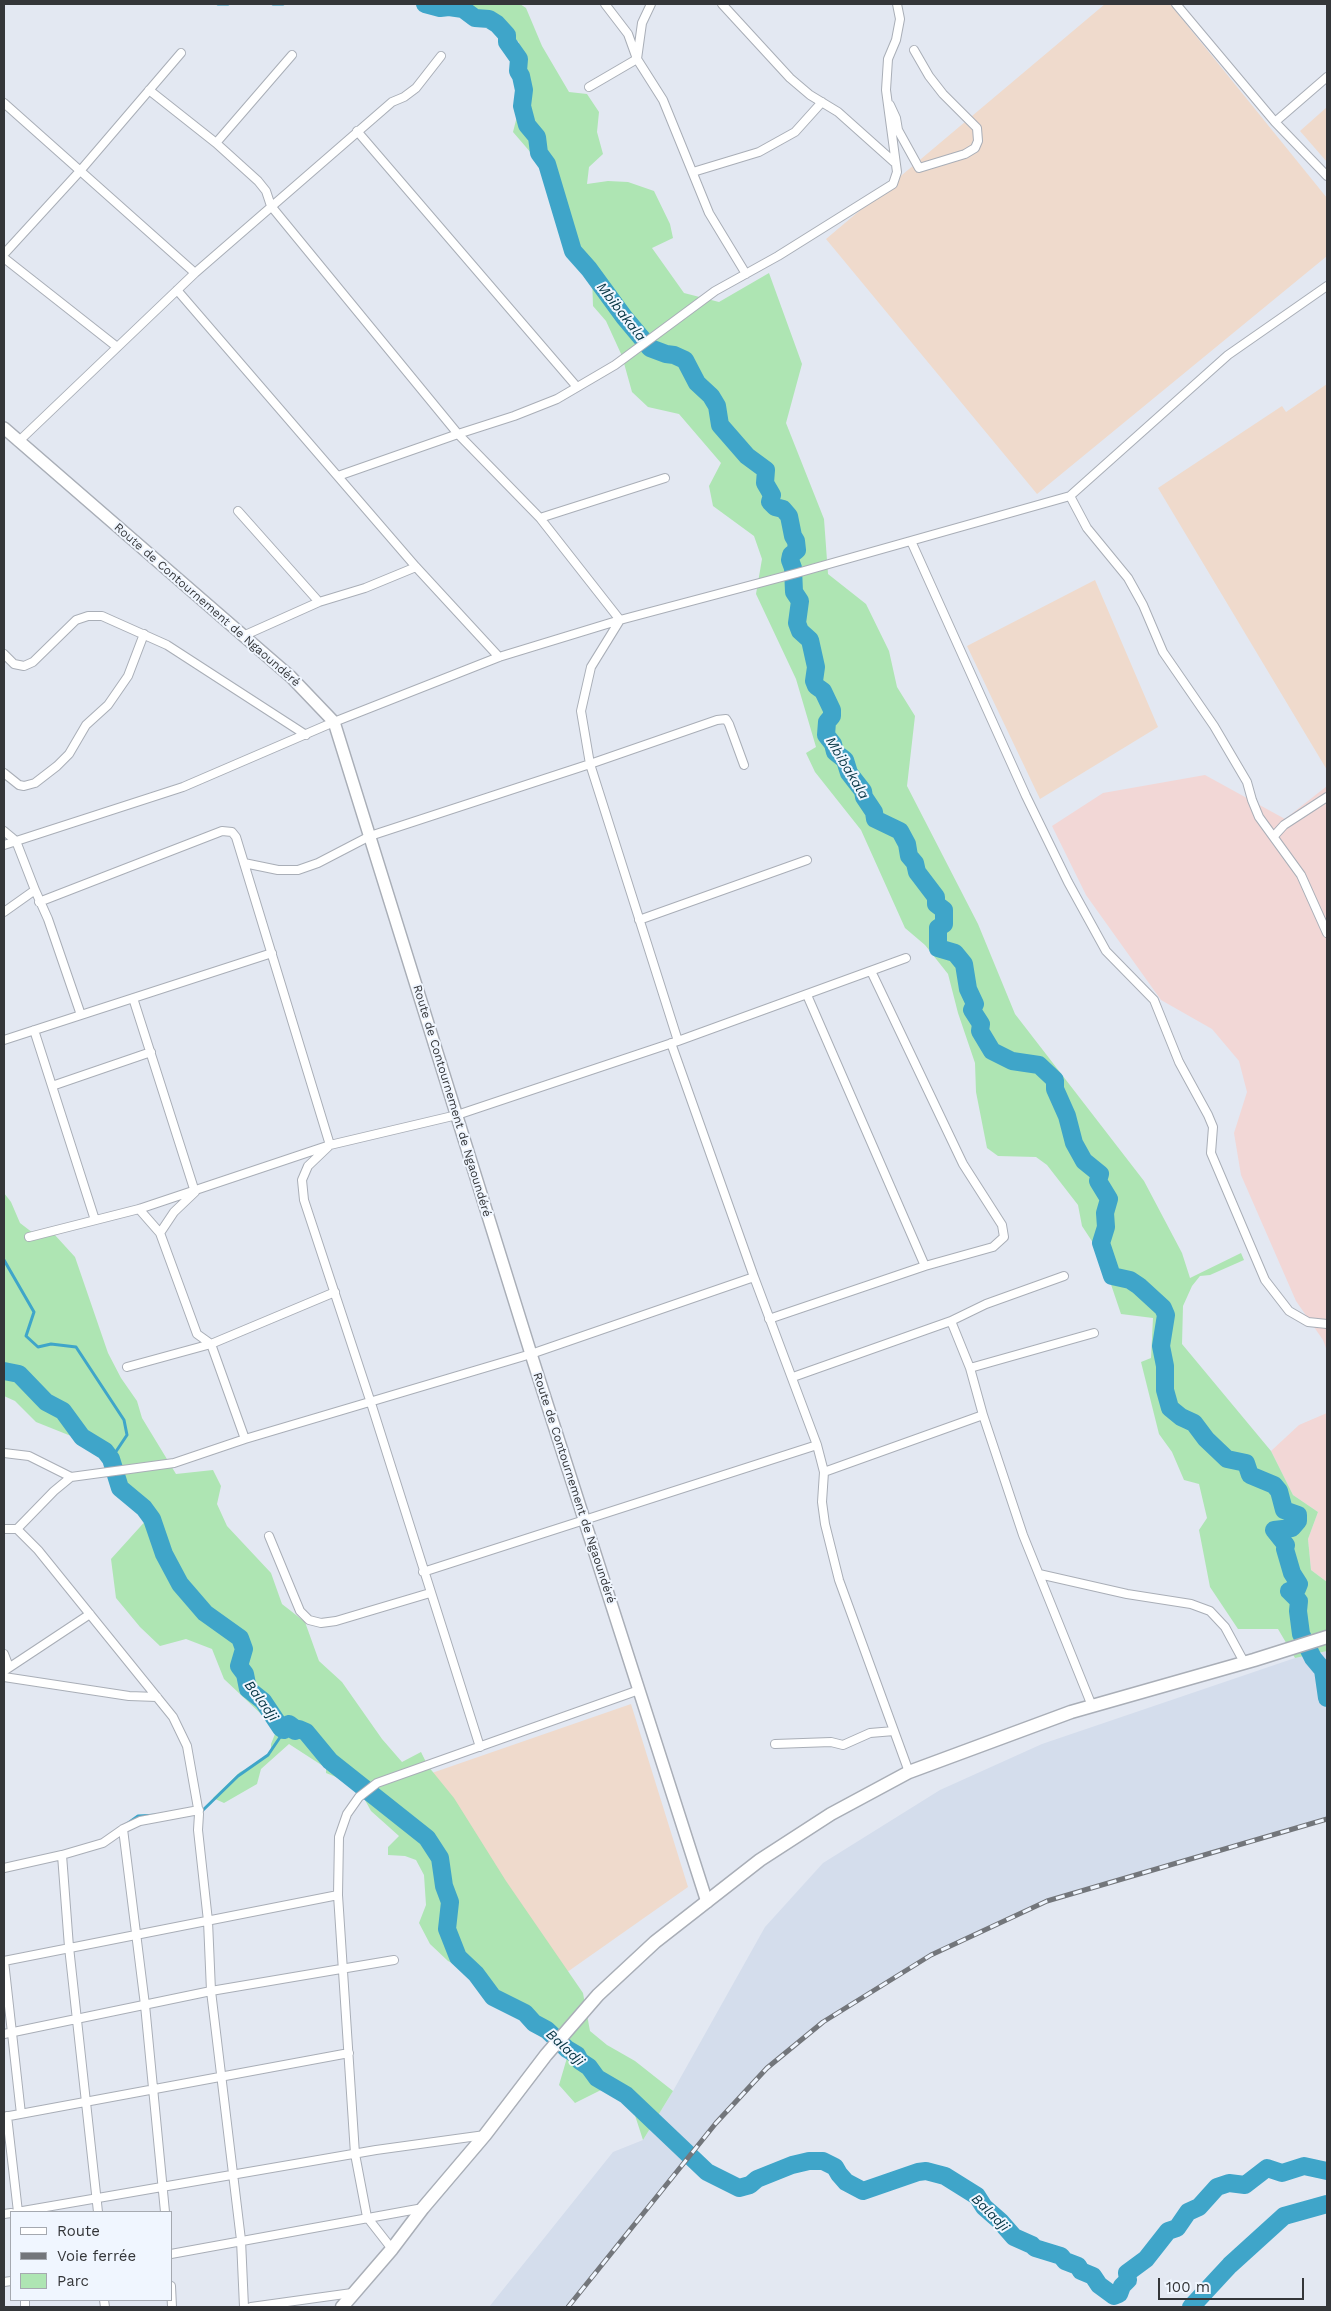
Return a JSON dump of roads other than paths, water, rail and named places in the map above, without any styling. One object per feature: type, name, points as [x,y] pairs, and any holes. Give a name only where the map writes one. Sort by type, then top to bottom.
[{"type":"main road","points":[[342,2307],[485,2135],[546,2055],[598,1995],[655,1942],[760,1860],[831,1814],[909,1772],[1071,1712],[1327,1637]]},
{"type":"street","points":[[605,4],[628,34],[636,60],[662,100],[709,213],[746,274]]},
{"type":"street","points":[[636,60],[642,23],[651,4]]},
{"type":"street","points":[[722,4],[790,78],[838,112],[894,162]]},
{"type":"street","points":[[338,476],[514,416],[557,399],[615,365],[715,291],[894,184],[897,172],[894,162],[886,90],[888,60],[896,40],[900,19],[896,4]]},
{"type":"street","points":[[1176,4],[1275,122],[1327,176]]},
{"type":"street","points":[[886,90],[896,118],[898,130],[919,168],[944,162],[966,154],[975,148],[978,141],[977,128],[943,94],[929,76],[914,50]]},
{"type":"street","points":[[117,348],[4,256],[181,53]]},
{"type":"street","points":[[216,143],[292,55]]},
{"type":"street","points":[[18,442],[194,273],[357,131],[392,102],[404,97],[416,88],[441,56]]},
{"type":"street","points":[[589,87],[636,60]]},
{"type":"street","points":[[1275,122],[1327,77]]},
{"type":"street","points":[[149,90],[216,143],[258,181],[266,191],[271,206],[458,434],[540,518],[620,620]]},
{"type":"street","points":[[693,172],[759,152],[795,132],[822,102]]},
{"type":"street","points":[[4,103],[194,273]]},
{"type":"street","points":[[357,131],[577,387]]},
{"type":"street","points":[[4,845],[183,787],[334,722],[499,657],[620,620],[793,574],[1070,496],[1228,355],[1327,286]]},
{"type":"street","points":[[177,290],[416,568],[499,657]]},
{"type":"street","name":"Route de Contournement de Ngaoundéré","points":[[4,428],[291,677],[334,722],[531,1354],[706,1902]]},
{"type":"street","points":[[540,518],[665,478]]},
{"type":"street","points":[[1070,496],[1087,528],[1128,578],[1143,606],[1162,652],[1214,726],[1247,782],[1252,800],[1260,817],[1301,874],[1327,933]]},
{"type":"street","points":[[238,511],[319,602]]},
{"type":"street","points":[[911,541],[1026,796],[1068,882],[1106,951],[1154,1000],[1180,1062],[1213,1127],[1211,1153],[1265,1280],[1289,1311],[1308,1322],[1327,1324]]},
{"type":"street","points":[[243,636],[319,602],[365,588],[416,568]]},
{"type":"street","points":[[4,654],[14,664],[24,666],[33,662],[76,620],[88,616],[102,616],[168,645],[306,735]]},
{"type":"street","points":[[620,620],[591,667],[584,692],[581,711],[590,764],[675,1042],[768,1319],[817,1444],[824,1472],[822,1502],[824,1524],[839,1580],[909,1772]]},
{"type":"street","points":[[4,773],[19,785],[24,786],[35,782],[57,766],[69,754],[86,725],[108,704],[128,676],[144,634]]},
{"type":"street","points":[[244,863],[278,870],[298,870],[318,863],[370,836],[717,720],[726,719],[729,724],[744,765]]},
{"type":"street","points":[[1274,836],[1284,825],[1327,797]]},
{"type":"street","points":[[4,830],[16,841],[39,902],[48,919],[81,1015]]},
{"type":"street","points":[[39,902],[222,830],[232,832],[236,837],[330,1145]]},
{"type":"street","points":[[639,920],[806,860]]},
{"type":"street","points":[[4,912],[35,890]]},
{"type":"street","points":[[4,1040],[272,953]]},
{"type":"street","points":[[29,1237],[139,1210],[330,1145],[457,1115],[807,996],[906,958]]},
{"type":"street","points":[[768,1319],[925,1266],[993,1247],[1004,1237],[1002,1225],[963,1164],[871,971]]},
{"type":"street","points":[[807,996],[925,1266]]},
{"type":"street","points":[[133,998],[195,1192]]},
{"type":"street","points":[[34,1030],[95,1220]]},
{"type":"street","points":[[52,1086],[150,1052]]},
{"type":"street","points":[[330,1145],[308,1166],[302,1180],[304,1200],[480,1746]]},
{"type":"street","points":[[160,1233],[174,1212],[195,1192]]},
{"type":"street","points":[[139,1210],[160,1233],[194,1327],[203,1339],[211,1344],[245,1439]]},
{"type":"street","points":[[792,1377],[951,1321],[986,1304],[1064,1276]]},
{"type":"street","points":[[4,1453],[29,1456],[71,1477],[158,1466],[531,1354],[754,1278]]},
{"type":"street","points":[[127,1367],[211,1344],[335,1292]]},
{"type":"street","points":[[951,1321],[970,1368],[983,1415],[1023,1536],[1092,1706]]},
{"type":"street","points":[[970,1368],[1094,1333]]},
{"type":"street","points":[[824,1472],[983,1415]]},
{"type":"street","points":[[423,1572],[817,1444]]},
{"type":"street","points":[[17,1529],[54,1491],[71,1477]]},
{"type":"street","points":[[4,1529],[17,1529],[38,1550],[173,1717],[187,1746],[199,1812],[198,1830],[208,1921],[211,1991],[223,2076],[241,2240],[244,2307]]},
{"type":"street","points":[[269,1536],[300,1611],[309,1620],[321,1623],[336,1621],[430,1593]]},
{"type":"street","points":[[1039,1574],[1127,1594],[1191,1604],[1210,1611],[1225,1627],[1244,1662]]},
{"type":"street","points":[[4,1654],[6,1669],[90,1614]]},
{"type":"street","points":[[4,1677],[129,1696],[156,1697]]},
{"type":"street","points":[[392,2249],[367,2217],[355,2154],[338,1894],[339,1837],[347,1814],[365,1793],[377,1784],[639,1690]]},
{"type":"street","points":[[775,1744],[831,1742],[843,1744],[870,1733],[894,1731]]},
{"type":"street","points":[[4,1868],[62,1855],[103,1843],[123,1829],[140,1821],[199,1812]]},
{"type":"street","points":[[123,1829],[145,2005],[165,2211]]},
{"type":"street","points":[[62,1855],[69,1947],[98,2211]]},
{"type":"street","points":[[21,2114],[8,2033],[4,1961],[338,1894]]},
{"type":"street","points":[[8,2033],[211,1991],[343,1967],[394,1960]]},
{"type":"street","points":[[17,2211],[5,2117],[349,2053]]},
{"type":"street","points":[[23,2211],[355,2154],[485,2135]]},
{"type":"street","points":[[172,2254],[423,2208]]},
{"type":"street","points":[[252,2307],[352,2294]]},
{"type":"waterway","points":[[218,4],[228,4]]},
{"type":"waterway","points":[[273,4],[283,4]]},
{"type":"waterway","name":"Mbibakala","points":[[425,4],[440,8],[463,9],[475,18],[489,19],[497,24],[507,35],[507,42],[519,59],[518,71],[524,90],[522,106],[527,125],[537,137],[539,153],[547,164],[573,251],[650,348],[685,360],[697,383],[711,396],[717,406],[720,425],[747,456],[766,470],[765,483],[772,495],[770,502],[775,507],[783,509],[789,516],[793,536],[796,541],[797,550],[791,555],[790,560],[793,568],[794,592],[800,601],[797,623],[800,631],[810,640],[816,667],[814,681],[816,686],[823,691],[832,710],[832,716],[827,722],[826,735],[833,744],[835,752],[845,760],[849,773],[863,791],[864,797],[874,812],[875,819],[900,831],[907,844],[909,856],[915,863],[917,872],[936,897],[936,904],[944,910],[944,924],[938,928],[938,948],[955,953],[964,964],[968,989],[975,1004],[972,1010],[981,1024],[980,1031],[992,1051],[1012,1061],[1039,1065],[1055,1080],[1055,1089],[1067,1116],[1074,1143],[1084,1161],[1100,1174],[1098,1181],[1109,1199],[1105,1213],[1106,1227],[1101,1243],[1112,1276],[1130,1280],[1139,1286],[1163,1308],[1166,1315],[1161,1346],[1165,1366],[1165,1390],[1170,1408],[1181,1417],[1194,1423],[1206,1439],[1227,1459],[1246,1463],[1250,1475],[1274,1485],[1279,1491],[1284,1510],[1298,1515],[1298,1521],[1292,1528],[1274,1530],[1286,1545],[1285,1549],[1292,1573],[1299,1584],[1297,1589],[1289,1591],[1299,1601],[1298,1611],[1301,1634],[1313,1658],[1323,1670],[1327,1698]]},
{"type":"waterway","points":[[4,1260],[34,1312],[26,1336],[38,1347],[51,1344],[76,1347],[124,1420],[127,1435],[111,1459]]},
{"type":"waterway","name":"Baladji","points":[[4,1371],[19,1374],[46,1402],[63,1411],[82,1437],[105,1451],[111,1459],[120,1488],[144,1508],[152,1519],[164,1554],[180,1584],[205,1613],[240,1638],[244,1649],[239,1666],[245,1674],[248,1689],[263,1701],[281,1728],[284,1730],[289,1724],[297,1730],[295,1731],[299,1729],[306,1732],[330,1761],[427,1838],[440,1858],[444,1886],[450,1902],[447,1929],[458,1957],[476,1974],[493,1997],[525,2013],[534,2023],[547,2030],[567,2049],[577,2055],[580,2061],[589,2067],[597,2078],[626,2095],[707,2172],[739,2188],[750,2185],[757,2179],[792,2165],[809,2161],[823,2161],[835,2167],[846,2182],[863,2191],[918,2172],[926,2171],[945,2176],[977,2196],[984,2207],[1014,2237],[1035,2248],[1061,2256],[1065,2261],[1078,2266],[1081,2271],[1093,2276],[1099,2285],[1114,2296],[1119,2294],[1122,2286],[1128,2280],[1127,2273],[1146,2259],[1168,2231],[1177,2228],[1188,2212],[1199,2207],[1217,2187],[1229,2183],[1245,2185],[1267,2168],[1282,2173],[1304,2166],[1327,2171]]},
{"type":"waterway","points":[[200,1813],[238,1776],[268,1755],[289,1724]]},
{"type":"waterway","points":[[124,1826],[138,1816],[159,1815]]},
{"type":"waterway","points":[[1191,2307],[1230,2265],[1284,2216],[1327,2204]]},
{"type":"railway","points":[[568,2307],[716,2123],[767,2068],[823,2022],[931,1955],[1047,1901],[1327,1819]]}]
